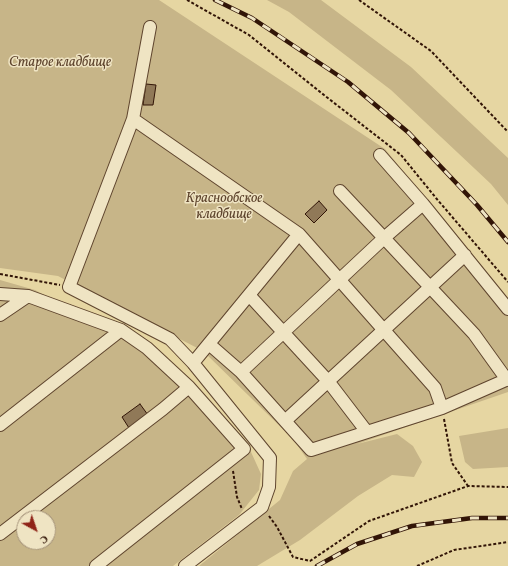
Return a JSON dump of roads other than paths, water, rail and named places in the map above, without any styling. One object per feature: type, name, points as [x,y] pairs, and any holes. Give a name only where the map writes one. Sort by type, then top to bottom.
[{"type":"lane","points":[[150,27],[133,118],[69,287],[170,339],[193,363],[270,458],[269,487],[262,507],[185,566]]},
{"type":"lane","points":[[133,118],[299,234],[385,329],[435,388],[442,408]]},
{"type":"lane","points":[[380,155],[423,204],[508,309]]},
{"type":"lane","points":[[209,344],[241,372],[310,450],[442,408],[507,379],[474,334],[340,191]]},
{"type":"lane","points":[[241,372],[384,238],[423,204]]},
{"type":"lane","points":[[193,363],[299,234]]},
{"type":"lane","points":[[284,421],[465,256]]},
{"type":"lane","points":[[0,294],[28,296],[121,330],[147,348],[189,387],[244,449],[96,566]]},
{"type":"lane","points":[[250,295],[328,381],[367,432]]},
{"type":"lane","points":[[0,315],[28,296]]},
{"type":"lane","points":[[0,425],[121,330]]},
{"type":"lane","points":[[0,534],[163,409],[189,387]]},
{"type":"railway","points":[[215,0],[252,18],[348,82],[409,133],[477,205],[508,242]]},
{"type":"railway","points":[[317,566],[357,544],[412,526],[472,518],[508,518]]},
{"type":"park label","name":"Старое кладбище","points":[[60,63]]},
{"type":"park label","name":"Краснообское кладбище","points":[[224,208]]}]
